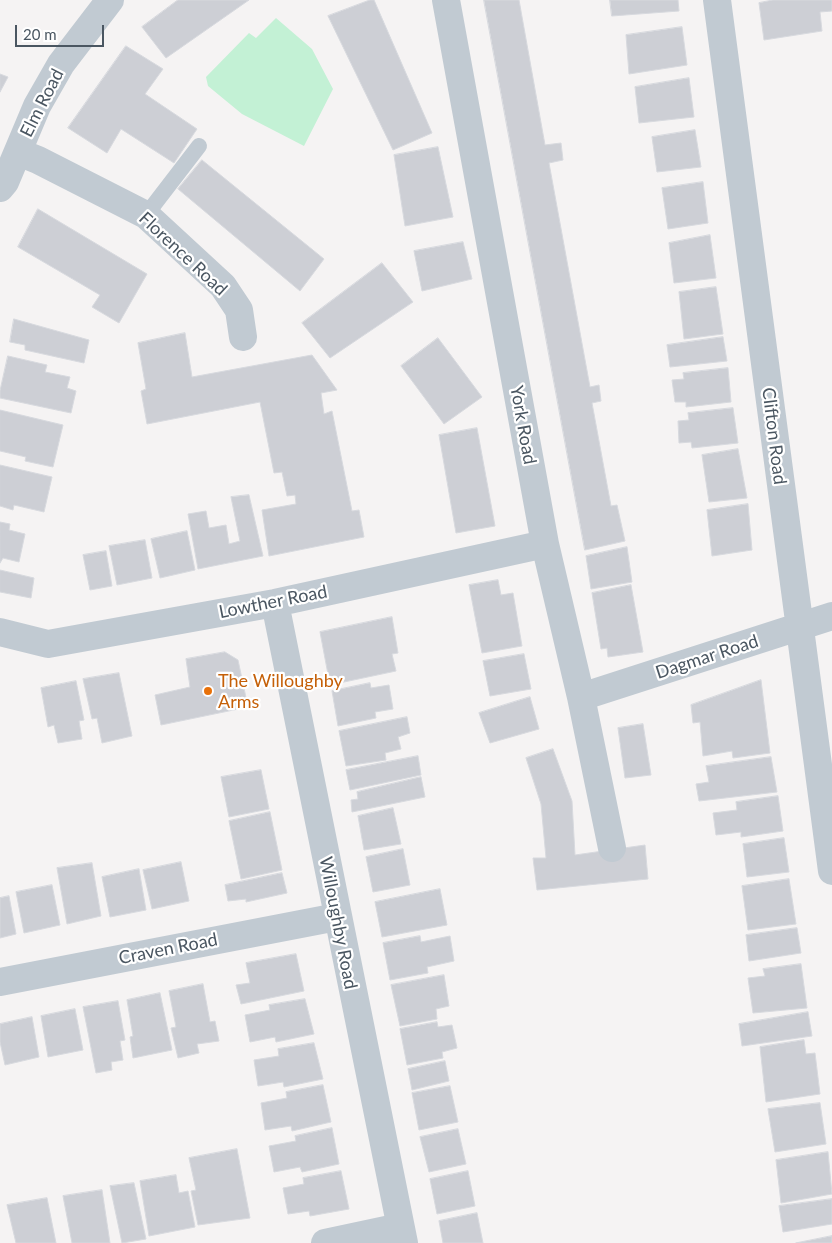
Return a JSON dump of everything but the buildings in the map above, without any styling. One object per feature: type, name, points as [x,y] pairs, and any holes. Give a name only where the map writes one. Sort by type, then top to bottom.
[{"type":"street","name":"Elm Road","points":[[0,188],[5,182],[37,106],[61,64],[110,0]]},
{"type":"street","name":"York Road","points":[[446,0],[544,544],[581,697],[612,848]]},
{"type":"street","name":"Clifton Road","points":[[717,0],[832,871]]},
{"type":"street","name":"Florence Road","points":[[18,152],[38,160],[146,215],[223,286],[239,310],[243,337]]},
{"type":"street","name":"Lowther Road","points":[[0,632],[48,644],[275,603],[544,544]]},
{"type":"street","name":"Willoughby Road","points":[[275,603],[402,1235]]},
{"type":"street","name":"Dagmar Road","points":[[581,697],[832,616]]},
{"type":"street","name":"Craven Road","points":[[0,982],[337,917]]},
{"type":"street","points":[[325,1243],[402,1235]]},
{"type":"lane","points":[[146,215],[199,146]]},
{"type":"green space","points":[[276,18],[312,49],[333,89],[304,146],[242,114],[208,86],[206,77],[249,33],[256,38]]},
{"type":"place","name":"The Willoughby Arms","points":[[208,691]]}]
